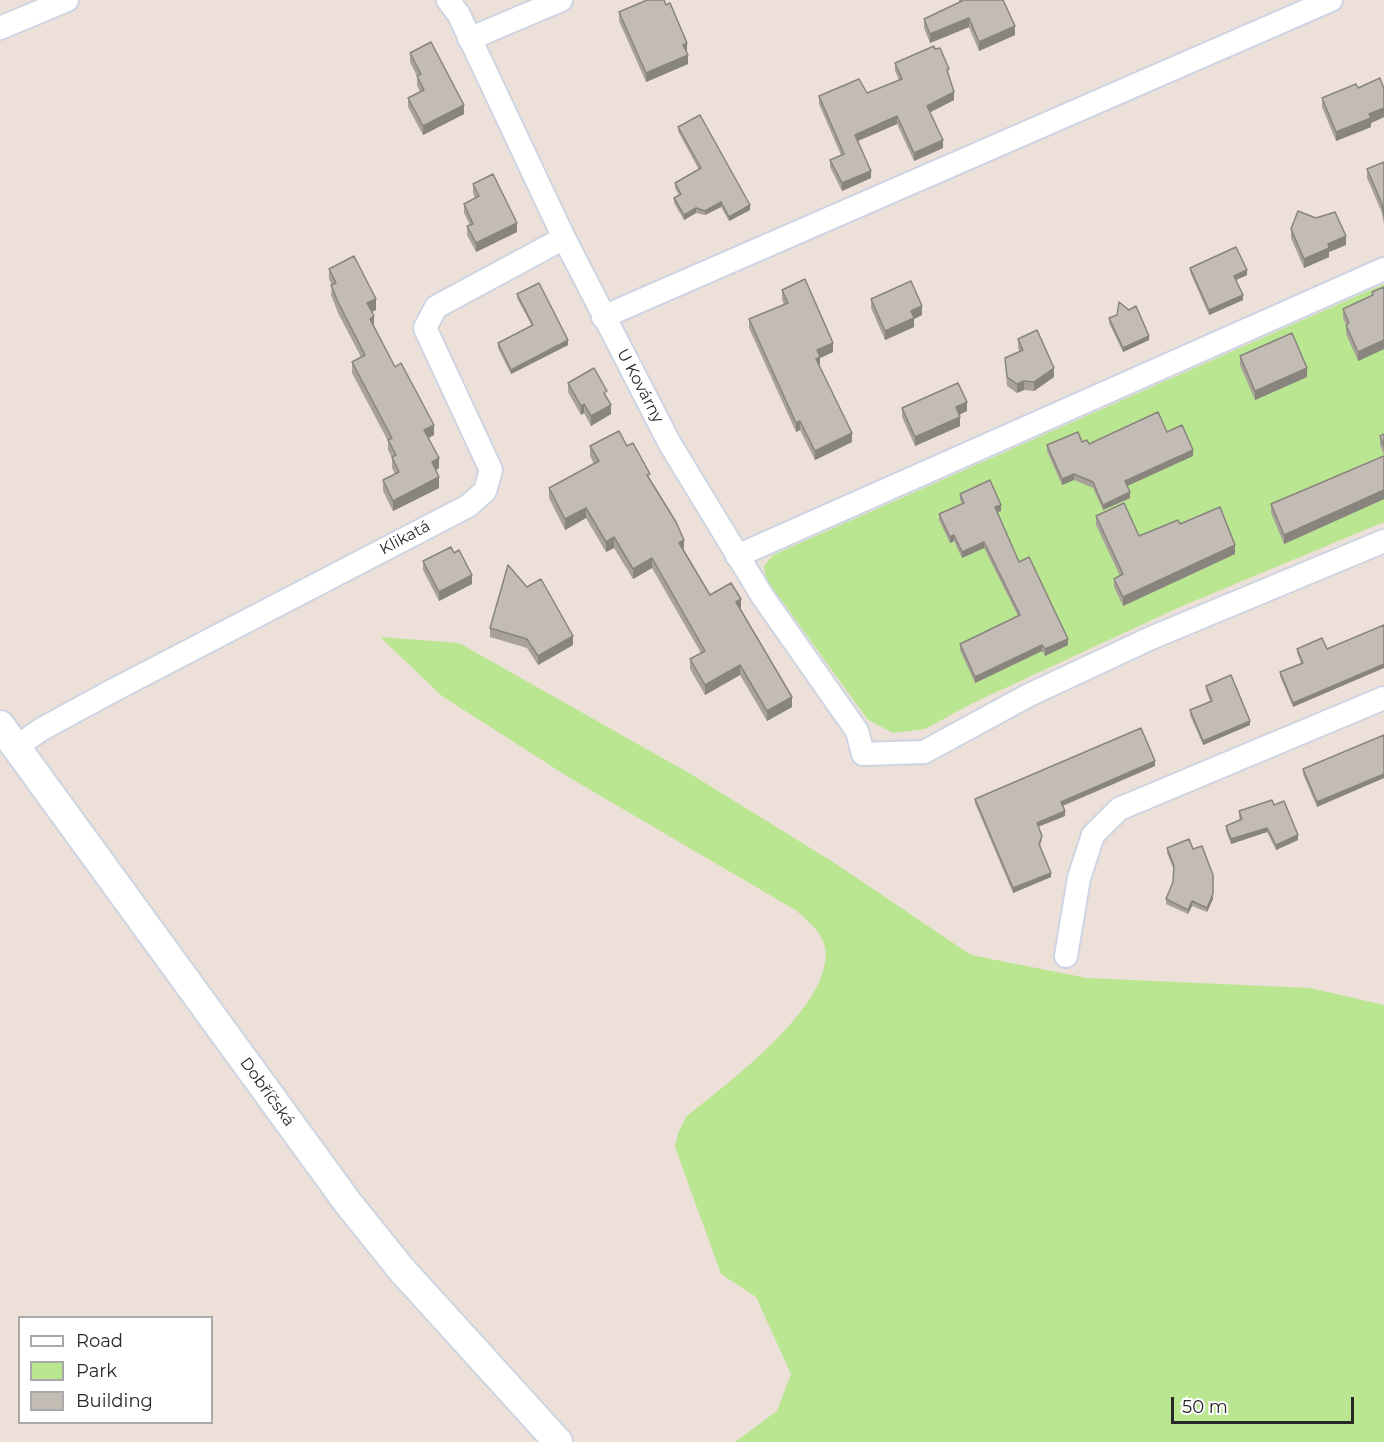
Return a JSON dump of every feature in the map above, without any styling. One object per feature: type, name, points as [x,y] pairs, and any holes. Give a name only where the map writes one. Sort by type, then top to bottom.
[{"type":"street","points":[[0,28],[67,0]]},
{"type":"street","name":"U Kovárny","points":[[448,0],[459,15],[564,238],[670,444],[737,556],[857,730],[863,754],[924,753],[1029,695],[1150,638],[1384,541]]},
{"type":"street","points":[[469,39],[561,0]]},
{"type":"street","points":[[603,316],[1331,0]]},
{"type":"street","name":"Klikatá","points":[[8,736],[42,729],[468,506],[485,491],[491,470],[425,328],[436,307],[564,238]]},
{"type":"street","points":[[737,556],[1384,269]]},
{"type":"street","points":[[1066,956],[1079,878],[1093,835],[1119,809],[1384,698]]},
{"type":"street","name":"Dobříčská","points":[[8,736],[348,1203],[402,1269],[558,1442]]},
{"type":"green space","points":[[1384,284],[1384,522],[1180,607],[975,702],[925,729],[893,733],[868,720],[766,579],[764,566],[773,555]]},
{"type":"green space","points":[[380,637],[459,643],[689,773],[833,862],[971,955],[1087,978],[1310,988],[1384,1005],[1384,1442],[735,1442],[777,1411],[791,1374],[756,1297],[721,1274],[675,1147],[678,1133],[686,1117],[750,1064],[796,1018],[813,993],[824,970],[825,947],[821,936],[797,911],[570,778],[442,696]]},
{"type":"building","points":[[647,0],[664,0],[666,5],[670,3],[687,43],[683,45],[688,55],[646,73],[619,12]]},
{"type":"building","points":[[961,0],[1003,0],[1015,26],[979,42],[969,18],[930,34],[924,19]]},
{"type":"building","points":[[431,42],[464,105],[423,126],[408,98],[424,90],[417,76],[421,74],[410,53]]},
{"type":"building","points":[[934,46],[935,49],[940,48],[949,69],[947,70],[954,92],[927,106],[943,140],[914,153],[897,116],[855,135],[871,171],[842,183],[830,160],[844,154],[819,96],[859,79],[867,93],[902,79],[895,63]]},
{"type":"building","points":[[1380,78],[1384,89],[1384,108],[1369,114],[1371,118],[1336,132],[1322,98],[1356,84],[1358,88]]},
{"type":"building","points":[[700,115],[750,205],[729,217],[721,202],[705,211],[696,208],[684,215],[674,198],[681,194],[675,183],[701,168],[678,127]]},
{"type":"building","points":[[1384,162],[1384,216],[1382,204],[1367,169]]},
{"type":"building","points":[[493,174],[517,223],[476,243],[467,226],[473,224],[464,204],[479,196],[473,184]]},
{"type":"building","points":[[1298,211],[1316,218],[1335,212],[1346,236],[1328,244],[1329,248],[1304,259],[1291,229]]},
{"type":"building","points":[[1236,247],[1247,270],[1234,276],[1243,295],[1209,310],[1190,268]]},
{"type":"building","points":[[354,256],[376,299],[367,303],[374,316],[370,319],[395,367],[401,363],[434,425],[424,430],[439,458],[432,462],[439,477],[393,501],[383,480],[399,472],[392,457],[396,455],[388,440],[392,438],[352,362],[365,355],[331,285],[336,283],[329,269]]},
{"type":"building","points":[[805,279],[833,343],[817,350],[820,357],[816,359],[852,433],[815,451],[800,421],[796,423],[749,319],[788,303],[782,290]]},
{"type":"building","points":[[911,281],[922,306],[911,311],[914,318],[885,331],[871,299]]},
{"type":"building","points":[[539,283],[568,340],[511,370],[498,343],[533,325],[517,294]]},
{"type":"building","points":[[1384,287],[1384,340],[1358,352],[1346,325],[1349,323],[1343,309],[1373,295],[1372,292]]},
{"type":"building","points":[[1119,302],[1129,310],[1136,306],[1149,336],[1123,348],[1109,318],[1117,315]]},
{"type":"building","points":[[1037,330],[1054,368],[1034,382],[1024,381],[1017,384],[1007,377],[1005,358],[1023,350],[1018,339]]},
{"type":"building","points":[[1292,333],[1307,368],[1255,391],[1240,356]]},
{"type":"building","points":[[594,368],[607,391],[604,393],[611,405],[591,416],[584,404],[581,406],[568,383]]},
{"type":"building","points":[[958,383],[967,402],[956,407],[960,417],[915,437],[902,408]]},
{"type":"building","points":[[1158,412],[1167,432],[1182,425],[1193,450],[1125,481],[1130,492],[1103,505],[1093,482],[1074,474],[1062,479],[1047,445],[1078,432],[1082,442],[1087,440],[1089,444]]},
{"type":"building","points":[[619,431],[627,446],[633,443],[650,474],[647,475],[676,522],[684,540],[679,543],[710,595],[731,583],[741,599],[736,602],[792,697],[767,711],[740,665],[705,685],[690,659],[705,651],[652,558],[633,569],[614,537],[606,542],[586,508],[565,519],[549,488],[599,461],[590,446]]},
{"type":"building","points":[[1384,434],[1384,446],[1380,436]]},
{"type":"building","points":[[1384,456],[1384,490],[1284,535],[1271,504]]},
{"type":"building","points":[[990,480],[1001,505],[995,507],[1019,562],[1029,557],[1068,639],[1045,649],[1042,645],[975,677],[960,644],[1020,615],[984,542],[962,552],[954,535],[950,537],[939,514],[964,503],[960,494]]},
{"type":"building","points":[[1124,503],[1139,536],[1178,520],[1180,524],[1220,507],[1235,545],[1123,597],[1114,579],[1123,574],[1096,516]]},
{"type":"building","points":[[451,547],[454,553],[459,550],[472,575],[439,592],[423,561]]},
{"type":"building","points":[[508,565],[527,587],[541,579],[573,636],[538,656],[527,639],[490,628]]},
{"type":"building","points":[[1384,625],[1384,664],[1293,703],[1280,672],[1303,663],[1297,649],[1322,638],[1327,649]]},
{"type":"building","points":[[1231,675],[1250,721],[1203,741],[1190,710],[1212,701],[1206,686]]},
{"type":"building","points":[[1141,728],[1155,761],[1061,802],[1065,811],[1037,823],[1042,836],[1039,844],[1051,873],[1013,888],[975,799]]},
{"type":"building","points":[[1384,735],[1384,774],[1317,802],[1303,769]]},
{"type":"building","points":[[1272,800],[1274,805],[1284,801],[1298,835],[1276,845],[1267,828],[1231,839],[1226,826],[1242,819],[1239,811]]},
{"type":"building","points":[[1189,839],[1193,849],[1202,846],[1213,875],[1213,894],[1207,908],[1192,901],[1188,910],[1166,899],[1173,882],[1174,866],[1167,848]]}]
